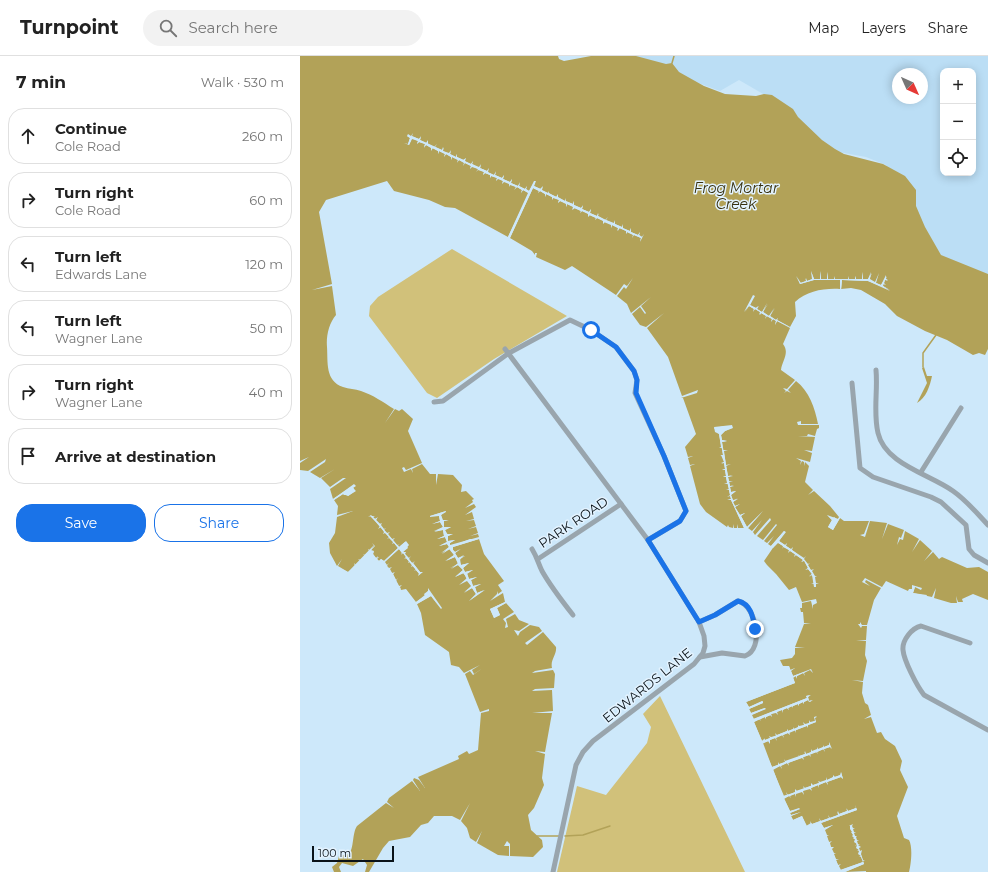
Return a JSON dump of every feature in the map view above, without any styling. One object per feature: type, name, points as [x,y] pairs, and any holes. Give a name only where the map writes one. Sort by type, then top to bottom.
[{"type":"street","points":[[434,402],[443,401],[507,351],[570,320],[606,339],[622,353],[634,371],[637,380],[636,393],[664,456],[686,511],[680,521],[648,540]]},
{"type":"street","name":"EDWARDS LANE","points":[[507,351],[648,540],[699,622],[705,641],[703,652],[694,664],[593,741],[583,752],[576,765],[573,776],[553,872]]},
{"type":"street","points":[[876,370],[878,382],[875,407],[881,441],[894,458],[959,495],[988,524]]},
{"type":"street","points":[[852,383],[860,468],[873,477],[931,497],[941,502],[966,525],[969,550],[974,555],[988,563]]},
{"type":"street","points":[[921,472],[961,408]]},
{"type":"street","name":"PARK ROAD","points":[[538,559],[621,504]]},
{"type":"street","points":[[532,549],[546,578],[573,614]]},
{"type":"street","points":[[699,622],[715,615],[738,601],[744,602],[750,609],[753,617],[757,640],[753,650],[745,656],[722,653],[700,657]]},
{"type":"street","points":[[970,643],[921,626],[915,628],[909,635],[904,644],[903,651],[917,686],[924,695],[988,730]]},
{"type":"shaded area","points":[[625,56],[988,56],[988,280],[936,253],[886,165],[866,157],[833,151],[770,98],[739,80],[720,91]]},
{"type":"shaded area","points":[[452,249],[567,316],[494,359],[437,398],[427,393],[369,316],[370,306],[378,297]]},
{"type":"shaded area","points":[[660,696],[745,872],[557,872],[577,786],[606,795],[647,743],[651,727],[643,714]]},
{"type":"water","name":"Frog Mortar Creek","points":[[300,56],[558,56],[559,59],[564,61],[591,56],[636,56],[666,64],[672,63],[679,72],[704,86],[725,94],[756,96],[764,94],[772,95],[793,109],[798,117],[822,140],[835,149],[844,154],[883,164],[905,176],[916,190],[916,206],[925,227],[941,255],[988,274],[988,349],[985,355],[979,353],[973,355],[947,340],[925,331],[897,316],[885,304],[861,290],[851,288],[841,289],[842,280],[868,281],[890,291],[883,286],[885,280],[888,280],[886,279],[886,275],[881,285],[869,280],[872,273],[868,279],[863,279],[863,272],[862,279],[856,279],[856,276],[855,279],[828,279],[828,272],[827,279],[821,279],[821,271],[820,279],[814,279],[811,271],[813,279],[807,281],[805,278],[806,281],[800,283],[797,276],[800,284],[814,280],[840,280],[840,289],[816,291],[800,298],[795,302],[796,316],[790,327],[777,320],[778,318],[776,320],[770,316],[774,308],[769,316],[763,312],[768,304],[762,312],[757,309],[758,306],[756,308],[750,305],[754,296],[745,312],[749,306],[754,309],[753,312],[755,309],[760,312],[760,315],[761,313],[772,319],[771,322],[773,319],[776,321],[775,325],[777,321],[790,328],[783,344],[786,354],[781,370],[795,380],[787,389],[783,388],[786,391],[784,393],[787,391],[791,393],[788,390],[796,381],[801,385],[811,400],[818,424],[801,424],[801,421],[797,422],[798,425],[819,425],[815,436],[808,434],[807,436],[798,436],[815,437],[812,451],[804,450],[812,453],[810,462],[796,458],[801,461],[800,465],[802,461],[804,462],[804,466],[805,462],[809,466],[805,482],[813,490],[808,495],[814,491],[839,517],[838,519],[827,515],[832,520],[828,527],[833,530],[840,518],[844,521],[869,521],[864,534],[860,535],[865,537],[870,521],[887,523],[882,539],[888,524],[904,530],[901,538],[899,537],[897,545],[900,539],[903,540],[905,531],[919,539],[912,552],[920,540],[932,551],[924,561],[933,552],[939,559],[942,557],[967,568],[979,567],[988,572],[988,600],[973,594],[962,599],[963,602],[958,602],[956,596],[957,603],[951,603],[934,598],[936,588],[932,597],[913,593],[915,588],[913,587],[908,591],[886,581],[882,587],[865,578],[862,582],[870,586],[865,582],[866,580],[881,588],[874,600],[867,625],[862,625],[860,622],[860,624],[858,624],[861,628],[862,626],[867,626],[866,640],[856,640],[866,641],[865,655],[867,661],[863,681],[852,680],[863,682],[862,693],[871,715],[864,719],[871,717],[877,733],[881,732],[885,739],[895,746],[902,761],[900,770],[908,787],[897,816],[904,838],[909,840],[911,847],[909,872],[845,872],[864,864],[851,825],[850,826],[863,862],[840,870],[824,830],[833,825],[824,828],[821,823],[857,810],[855,805],[856,808],[848,811],[847,809],[847,811],[839,814],[838,811],[838,815],[812,824],[811,823],[806,826],[802,816],[793,820],[791,816],[801,812],[791,815],[790,813],[800,809],[790,811],[784,798],[810,788],[811,790],[811,788],[826,782],[828,785],[827,782],[841,777],[843,779],[841,772],[841,775],[820,783],[819,781],[819,783],[796,791],[795,790],[796,792],[783,796],[773,769],[787,763],[789,765],[788,763],[824,749],[830,747],[831,749],[829,743],[829,745],[806,754],[804,751],[805,754],[772,767],[763,743],[769,741],[770,743],[770,740],[788,733],[790,735],[789,733],[816,722],[814,719],[815,721],[788,731],[787,729],[787,731],[762,741],[754,722],[765,717],[766,719],[766,717],[771,715],[772,717],[771,714],[787,708],[789,710],[788,708],[798,704],[799,706],[799,704],[803,702],[804,704],[804,702],[808,700],[809,702],[812,700],[809,701],[808,697],[810,695],[806,696],[807,698],[753,719],[751,715],[765,708],[751,713],[749,709],[763,703],[762,701],[749,707],[746,702],[795,683],[793,677],[796,676],[797,678],[797,676],[807,671],[793,676],[791,671],[795,668],[790,670],[789,666],[783,666],[780,660],[792,658],[795,654],[795,648],[805,648],[795,647],[804,624],[811,624],[804,623],[803,612],[801,612],[800,608],[802,608],[802,603],[811,601],[813,609],[813,605],[817,603],[816,599],[802,602],[796,587],[789,590],[764,561],[777,542],[803,560],[802,562],[804,560],[779,541],[785,532],[784,531],[771,546],[768,544],[774,536],[767,543],[764,541],[777,525],[776,524],[763,540],[757,536],[771,520],[770,518],[755,535],[753,532],[762,520],[752,531],[748,528],[763,511],[747,527],[741,516],[745,513],[740,515],[735,507],[740,504],[735,506],[733,502],[738,498],[733,501],[731,495],[736,491],[731,492],[730,487],[734,486],[730,486],[728,477],[733,476],[728,476],[722,442],[727,441],[722,440],[721,435],[725,431],[732,428],[725,426],[714,428],[719,434],[723,455],[721,455],[724,462],[721,463],[724,463],[725,469],[722,470],[725,470],[726,476],[723,477],[726,477],[731,499],[728,500],[731,500],[744,528],[738,528],[737,524],[737,528],[734,528],[733,524],[733,528],[729,527],[728,525],[727,527],[706,512],[700,504],[690,466],[695,464],[690,465],[688,458],[693,456],[688,457],[685,447],[696,434],[683,398],[681,398],[697,393],[698,390],[682,396],[668,357],[647,328],[664,313],[646,327],[640,325],[632,314],[640,307],[645,314],[646,313],[641,306],[651,297],[631,313],[627,304],[617,296],[624,287],[626,289],[633,278],[627,286],[624,284],[616,295],[572,266],[565,270],[536,257],[537,253],[535,253],[535,255],[532,251],[510,238],[533,188],[539,191],[538,193],[540,191],[545,194],[545,197],[546,194],[552,197],[552,200],[553,197],[559,200],[558,203],[560,201],[566,204],[566,207],[567,204],[574,207],[573,210],[574,208],[581,211],[580,213],[582,211],[589,214],[588,217],[589,215],[596,218],[595,220],[597,218],[604,221],[603,224],[604,222],[611,225],[611,228],[612,225],[618,228],[618,231],[619,228],[626,231],[626,234],[627,232],[641,238],[640,241],[644,234],[642,237],[639,235],[640,232],[638,235],[631,232],[631,228],[630,231],[622,228],[623,224],[622,227],[615,224],[615,221],[614,224],[598,216],[598,213],[597,216],[590,213],[591,209],[589,212],[582,209],[583,206],[581,208],[574,205],[574,201],[573,204],[541,190],[543,187],[541,189],[534,186],[535,181],[529,191],[526,189],[527,186],[525,189],[519,186],[520,183],[518,186],[511,183],[512,179],[510,182],[503,179],[504,175],[502,178],[495,175],[496,172],[494,175],[487,172],[489,168],[487,171],[480,168],[481,165],[479,168],[472,164],[473,161],[471,164],[464,161],[466,158],[464,160],[457,157],[457,154],[456,157],[450,154],[451,151],[449,154],[443,151],[443,147],[442,150],[420,140],[421,136],[419,139],[407,136],[410,138],[409,145],[412,138],[418,141],[417,144],[419,142],[425,144],[424,147],[426,145],[438,151],[438,154],[439,151],[445,154],[444,157],[446,154],[451,157],[451,160],[452,157],[458,160],[457,162],[459,160],[471,166],[470,169],[472,166],[484,172],[483,175],[485,173],[490,175],[490,178],[491,176],[497,178],[496,181],[498,178],[503,181],[502,184],[504,181],[516,187],[515,189],[517,187],[522,190],[521,193],[523,190],[529,193],[508,237],[455,208],[445,207],[429,200],[394,191],[387,181],[326,200],[319,212],[332,284],[312,290],[332,286],[336,315],[330,326],[327,343],[328,365],[330,376],[333,380],[343,387],[359,390],[370,395],[394,409],[385,423],[395,409],[399,411],[402,409],[413,419],[408,431],[422,463],[406,470],[404,467],[402,468],[404,472],[411,469],[413,473],[412,469],[422,464],[430,474],[436,474],[436,485],[438,474],[453,475],[462,485],[461,492],[466,491],[474,499],[472,500],[473,502],[465,508],[474,504],[476,507],[465,515],[472,512],[474,519],[466,521],[474,520],[476,526],[468,529],[476,527],[478,533],[470,536],[478,534],[479,537],[450,545],[450,543],[455,540],[448,541],[448,536],[453,534],[446,534],[445,530],[451,527],[444,527],[444,521],[448,520],[442,520],[441,515],[446,511],[430,516],[439,516],[440,521],[432,524],[440,522],[443,527],[434,532],[443,530],[444,536],[437,539],[445,537],[447,542],[439,546],[447,544],[449,547],[441,553],[449,549],[454,555],[446,561],[455,557],[458,564],[450,568],[458,565],[463,570],[455,577],[464,573],[472,586],[464,592],[472,588],[476,594],[469,601],[484,590],[477,593],[475,587],[481,584],[473,586],[471,580],[477,577],[469,579],[467,573],[473,570],[465,572],[463,568],[469,563],[461,565],[460,559],[465,556],[458,558],[455,553],[460,549],[455,552],[453,547],[479,539],[484,554],[504,581],[498,585],[502,591],[498,594],[497,591],[497,594],[490,601],[503,593],[505,602],[490,609],[494,618],[500,615],[497,608],[506,603],[514,612],[503,619],[506,623],[505,628],[508,627],[506,619],[515,614],[519,620],[529,624],[519,631],[514,630],[518,636],[520,632],[530,625],[539,627],[542,631],[525,643],[527,645],[543,632],[556,647],[552,668],[535,671],[532,673],[553,670],[555,674],[554,688],[535,689],[532,691],[552,690],[553,711],[532,713],[552,713],[545,752],[535,751],[545,754],[542,778],[544,785],[534,808],[528,815],[531,830],[542,840],[543,847],[533,857],[510,856],[510,844],[507,841],[504,846],[509,846],[509,856],[498,855],[477,843],[482,831],[476,842],[470,838],[467,828],[461,821],[470,803],[460,820],[452,816],[434,816],[428,823],[421,825],[410,837],[389,841],[383,848],[369,872],[365,872],[367,865],[363,859],[353,866],[342,863],[339,867],[341,872],[334,872],[332,867],[337,863],[339,856],[347,854],[351,851],[354,833],[357,826],[386,803],[394,808],[387,802],[389,798],[412,781],[420,791],[413,780],[414,778],[419,780],[425,788],[418,777],[459,759],[458,756],[467,751],[469,754],[478,750],[481,713],[489,711],[489,709],[480,712],[465,674],[470,671],[473,675],[483,668],[474,674],[472,670],[480,665],[464,673],[459,667],[451,665],[449,652],[425,635],[421,613],[417,604],[431,596],[441,609],[428,591],[416,602],[406,589],[401,590],[393,574],[394,573],[392,573],[384,562],[399,549],[402,553],[401,554],[403,553],[406,557],[405,559],[406,558],[420,575],[420,572],[413,563],[415,562],[412,563],[403,552],[408,548],[405,542],[399,547],[380,525],[381,523],[380,524],[376,520],[377,518],[375,519],[373,517],[375,516],[370,516],[398,548],[384,561],[381,559],[379,561],[377,559],[379,557],[376,558],[373,554],[374,551],[371,550],[374,545],[348,572],[338,566],[342,559],[337,566],[330,553],[329,543],[335,533],[337,517],[353,511],[337,515],[338,506],[334,500],[343,494],[347,495],[344,493],[346,492],[348,496],[355,491],[353,487],[355,486],[354,485],[333,499],[330,489],[346,478],[343,478],[330,487],[321,478],[335,469],[320,478],[310,472],[325,462],[326,459],[308,471],[300,470],[300,463],[309,457],[300,461]],"holes":[[[805,561],[811,571],[814,579],[816,587],[814,587],[812,575],[809,576],[812,574],[808,569],[806,570],[808,568]]]},
{"type":"water","points":[[924,367],[927,376],[932,376],[929,388],[925,395],[917,403],[927,383],[922,368]]},
{"type":"pier","points":[[413,133],[412,136],[419,139],[421,137],[420,140],[426,143],[428,140],[428,144],[434,147],[437,144],[435,147],[442,150],[444,147],[443,151],[449,153],[451,150],[450,154],[456,157],[457,154],[457,157],[463,160],[466,158],[465,161],[471,164],[473,161],[472,164],[479,167],[481,164],[480,168],[487,171],[489,168],[488,172],[494,175],[496,171],[495,175],[502,178],[504,175],[503,179],[510,182],[512,179],[511,183],[518,186],[520,182],[519,186],[525,189],[527,186],[526,189],[529,191],[534,181],[536,181],[534,186],[540,189],[543,186],[542,190],[548,193],[549,191],[549,193],[556,197],[558,194],[558,197],[565,201],[566,198],[566,201],[573,204],[574,201],[574,205],[581,208],[583,205],[582,209],[589,212],[591,209],[590,213],[597,216],[599,213],[598,216],[605,220],[608,217],[606,220],[614,223],[615,220],[615,224],[622,227],[623,224],[623,228],[630,231],[631,228],[631,232],[638,235],[640,232],[639,235],[642,237],[644,234],[640,242],[641,238],[634,235],[632,238],[633,235],[627,232],[626,234],[626,231],[620,228],[617,231],[618,228],[612,225],[611,228],[611,224],[605,222],[603,224],[603,221],[597,218],[595,220],[596,218],[590,215],[588,217],[588,214],[582,211],[580,213],[581,211],[575,208],[572,210],[573,207],[567,204],[566,207],[566,203],[560,201],[558,203],[559,200],[553,198],[552,200],[552,197],[546,194],[545,197],[545,194],[540,191],[538,193],[539,191],[533,188],[509,240],[507,239],[528,193],[523,190],[521,193],[522,190],[517,187],[514,190],[516,187],[510,185],[509,187],[509,184],[504,182],[502,184],[503,181],[498,179],[496,181],[497,178],[491,176],[490,178],[490,175],[485,173],[483,175],[484,172],[478,170],[476,172],[478,169],[472,167],[470,169],[471,166],[465,163],[463,166],[464,163],[459,160],[457,163],[458,160],[452,157],[451,160],[451,157],[446,154],[444,157],[445,154],[439,151],[438,154],[438,151],[433,148],[431,151],[431,148],[426,145],[424,148],[425,144],[419,142],[417,144],[418,141],[412,139],[409,145],[404,143],[408,144],[410,138],[407,136],[408,134],[411,136]]},
{"type":"pier","points":[[811,271],[814,279],[820,279],[820,271],[821,279],[827,279],[828,272],[828,279],[834,279],[834,276],[835,279],[848,279],[849,276],[849,279],[855,279],[855,276],[856,279],[862,279],[862,272],[863,279],[868,279],[871,272],[870,279],[875,282],[879,273],[876,283],[881,285],[887,276],[886,279],[888,281],[885,280],[884,283],[886,285],[883,284],[883,286],[890,290],[868,281],[842,280],[841,291],[840,280],[814,280],[800,284],[796,276],[801,283],[806,281],[806,278],[807,281],[812,279]]},
{"type":"pier","points":[[753,295],[755,296],[750,305],[756,308],[759,306],[757,309],[762,312],[767,303],[763,312],[769,316],[775,308],[770,316],[776,320],[778,318],[777,320],[792,328],[777,321],[775,325],[776,321],[773,319],[771,322],[772,319],[767,316],[765,319],[766,316],[761,313],[759,315],[760,312],[755,309],[753,311],[754,309],[749,306],[744,312]]},
{"type":"pier","points":[[732,425],[733,428],[725,431],[721,435],[722,440],[727,441],[722,442],[723,450],[728,450],[724,451],[726,465],[731,464],[726,466],[728,476],[733,475],[728,477],[729,481],[733,481],[729,482],[730,486],[734,485],[730,487],[731,492],[736,491],[731,495],[733,500],[738,499],[733,502],[735,506],[740,504],[735,507],[740,515],[745,513],[741,516],[747,527],[763,511],[748,528],[744,528],[731,500],[727,500],[731,499],[730,496],[727,497],[730,495],[729,490],[726,490],[729,489],[728,484],[724,484],[727,483],[726,477],[723,477],[726,476],[725,470],[722,470],[725,469],[724,463],[721,464],[724,462],[723,456],[720,455],[723,455],[722,448],[719,448],[721,447],[719,434],[715,432],[714,427]]},
{"type":"pier","points":[[354,484],[356,486],[353,488],[356,491],[348,496],[343,494],[334,500],[333,499]]},
{"type":"pier","points":[[446,511],[441,515],[443,520],[449,520],[444,521],[444,527],[451,527],[445,530],[448,535],[453,534],[448,536],[448,541],[455,540],[450,543],[450,545],[452,546],[470,539],[479,539],[453,547],[455,552],[461,549],[455,553],[458,558],[464,555],[459,561],[461,565],[469,563],[463,568],[465,572],[473,570],[467,574],[469,579],[477,577],[471,580],[473,586],[481,584],[475,587],[477,593],[485,590],[469,601],[476,594],[472,588],[464,593],[471,586],[467,581],[459,585],[467,578],[463,573],[455,577],[463,570],[458,565],[451,569],[458,563],[455,557],[445,561],[454,555],[450,549],[442,554],[449,547],[447,544],[439,546],[447,542],[445,537],[437,539],[444,536],[443,530],[434,531],[443,527],[440,522],[432,524],[440,521],[439,516],[430,517]]},
{"type":"pier","points":[[371,515],[375,519],[378,517],[376,520],[380,524],[382,523],[381,525],[384,529],[386,528],[384,530],[387,533],[390,532],[388,534],[392,539],[395,538],[393,540],[397,545],[400,544],[398,545],[399,547],[406,541],[409,545],[403,552],[406,552],[405,554],[409,558],[411,556],[409,559],[412,563],[415,561],[413,563],[420,572],[423,572],[418,576],[419,573],[416,570],[414,571],[416,569],[413,566],[411,567],[412,565],[410,562],[408,563],[409,561],[406,558],[404,559],[406,557],[403,553],[401,555],[402,553],[399,549],[385,562],[387,565],[389,563],[387,566],[389,568],[392,567],[390,569],[392,573],[395,572],[393,574],[396,580],[398,578],[396,581],[399,586],[402,585],[400,587],[402,592],[382,561],[379,563],[371,555],[374,551],[373,554],[376,558],[378,556],[377,559],[379,561],[381,559],[384,561],[398,548],[394,543],[392,544],[393,542],[389,538],[387,539],[389,537],[385,533],[383,534],[384,532],[381,527],[378,529],[380,526],[371,516],[368,517]]},
{"type":"pier","points":[[827,515],[832,519],[834,517],[837,519],[840,518],[833,530],[828,527],[832,520]]},
{"type":"pier","points":[[784,531],[786,532],[779,541],[785,545],[787,543],[786,546],[791,549],[793,547],[792,550],[804,558],[806,556],[804,559],[808,564],[810,563],[808,565],[811,570],[814,569],[812,571],[815,576],[817,576],[815,577],[816,583],[819,583],[816,584],[816,587],[814,587],[814,584],[811,584],[814,583],[812,575],[809,577],[812,574],[808,569],[805,570],[808,568],[804,561],[801,562],[803,560],[796,555],[794,557],[795,554],[790,551],[788,553],[789,550],[783,547],[782,549],[783,546],[778,543],[773,548],[771,546]]},
{"type":"pier","points":[[372,543],[375,546],[349,574],[342,569],[348,572],[355,566],[354,563],[356,565],[360,561],[358,559],[361,560],[365,556],[363,554],[365,555],[369,551],[368,549],[370,550],[374,546]]},
{"type":"pier","points":[[912,585],[922,588],[921,590],[915,587],[913,593],[927,595],[926,597],[913,595],[911,591],[907,593],[909,589],[912,589]]},
{"type":"pier","points":[[428,588],[442,608],[441,609],[431,596],[417,604],[416,602],[425,596],[424,594],[428,591]]},
{"type":"pier","points":[[505,602],[506,603],[497,608],[500,615],[494,618],[490,609]]},
{"type":"pier","points":[[787,666],[789,666],[793,676],[811,669],[813,673],[810,670],[804,673],[805,676],[803,673],[797,676],[797,679],[796,676],[793,678],[795,683],[746,702],[749,707],[763,701],[763,703],[749,709],[751,713],[765,708],[766,709],[752,715],[754,719],[807,698],[806,696],[811,695],[808,697],[809,701],[804,702],[804,704],[803,702],[799,704],[799,706],[798,704],[793,706],[793,708],[792,706],[788,708],[789,710],[787,708],[783,710],[783,713],[782,710],[777,712],[778,715],[776,713],[771,714],[772,717],[770,715],[766,717],[766,719],[765,717],[760,719],[761,721],[759,719],[754,722],[762,741],[764,738],[765,740],[770,738],[769,736],[776,736],[775,733],[777,735],[787,731],[787,729],[788,731],[793,729],[793,727],[794,729],[798,727],[798,725],[804,725],[803,722],[805,724],[809,723],[809,720],[810,722],[815,721],[814,717],[817,716],[815,718],[816,722],[808,725],[808,728],[807,726],[796,730],[796,733],[795,730],[789,732],[790,735],[788,733],[783,735],[784,738],[782,735],[776,738],[777,741],[775,738],[770,740],[770,744],[768,741],[762,744],[772,767],[778,765],[778,762],[779,764],[785,762],[784,759],[786,762],[799,757],[798,755],[805,754],[805,751],[806,754],[811,752],[811,749],[812,751],[817,749],[817,747],[818,749],[823,747],[823,745],[824,747],[829,745],[829,742],[832,749],[830,747],[824,749],[825,752],[823,749],[817,752],[818,754],[816,752],[810,754],[811,757],[809,755],[803,757],[804,760],[802,758],[788,763],[789,766],[787,763],[781,766],[782,769],[780,766],[773,770],[784,796],[787,795],[786,792],[788,795],[795,792],[795,789],[797,791],[804,789],[803,786],[805,788],[811,786],[811,783],[813,785],[819,783],[818,781],[820,782],[826,780],[826,777],[827,780],[833,777],[833,775],[835,777],[840,775],[841,772],[843,779],[841,777],[827,782],[828,785],[826,782],[819,785],[819,788],[818,785],[811,788],[812,791],[810,789],[803,791],[804,795],[802,792],[796,794],[796,797],[795,794],[790,796],[791,798],[789,796],[784,799],[790,811],[800,809],[790,813],[791,815],[801,812],[791,816],[793,820],[802,816],[807,826],[811,825],[810,821],[812,824],[820,821],[819,818],[821,821],[829,818],[828,815],[830,818],[838,815],[837,811],[839,814],[847,811],[846,808],[848,811],[856,808],[855,805],[857,810],[821,823],[824,828],[833,825],[825,830],[827,835],[829,835],[827,836],[829,842],[832,841],[830,843],[831,847],[834,847],[832,849],[834,853],[836,853],[834,854],[836,859],[839,859],[836,860],[838,865],[841,864],[839,866],[841,870],[863,862],[861,857],[859,857],[861,856],[858,854],[859,851],[857,851],[859,850],[856,848],[857,845],[855,846],[857,844],[854,842],[855,839],[853,839],[854,838],[849,826],[853,824],[853,828],[855,828],[853,829],[854,832],[856,832],[854,833],[855,836],[857,836],[857,840],[859,840],[857,841],[858,844],[860,844],[858,845],[861,847],[859,848],[860,851],[862,850],[861,854],[863,860],[865,860],[863,861],[864,864],[845,872],[836,872],[839,870],[820,824],[806,828],[801,819],[791,821],[744,702],[745,700],[792,682]]},
{"type":"waterway","points":[[672,63],[674,56]]},
{"type":"waterway","points":[[923,367],[923,353],[936,335]]},
{"type":"waterway","points":[[565,836],[583,835],[610,826]]},
{"type":"waterway","points":[[537,836],[559,836]]},
{"type":"route","points":[[591,330],[616,347],[634,371],[637,380],[636,393],[653,430],[686,511],[680,521],[648,540],[699,622],[715,615],[738,601],[744,602],[750,609],[755,629]]}]
